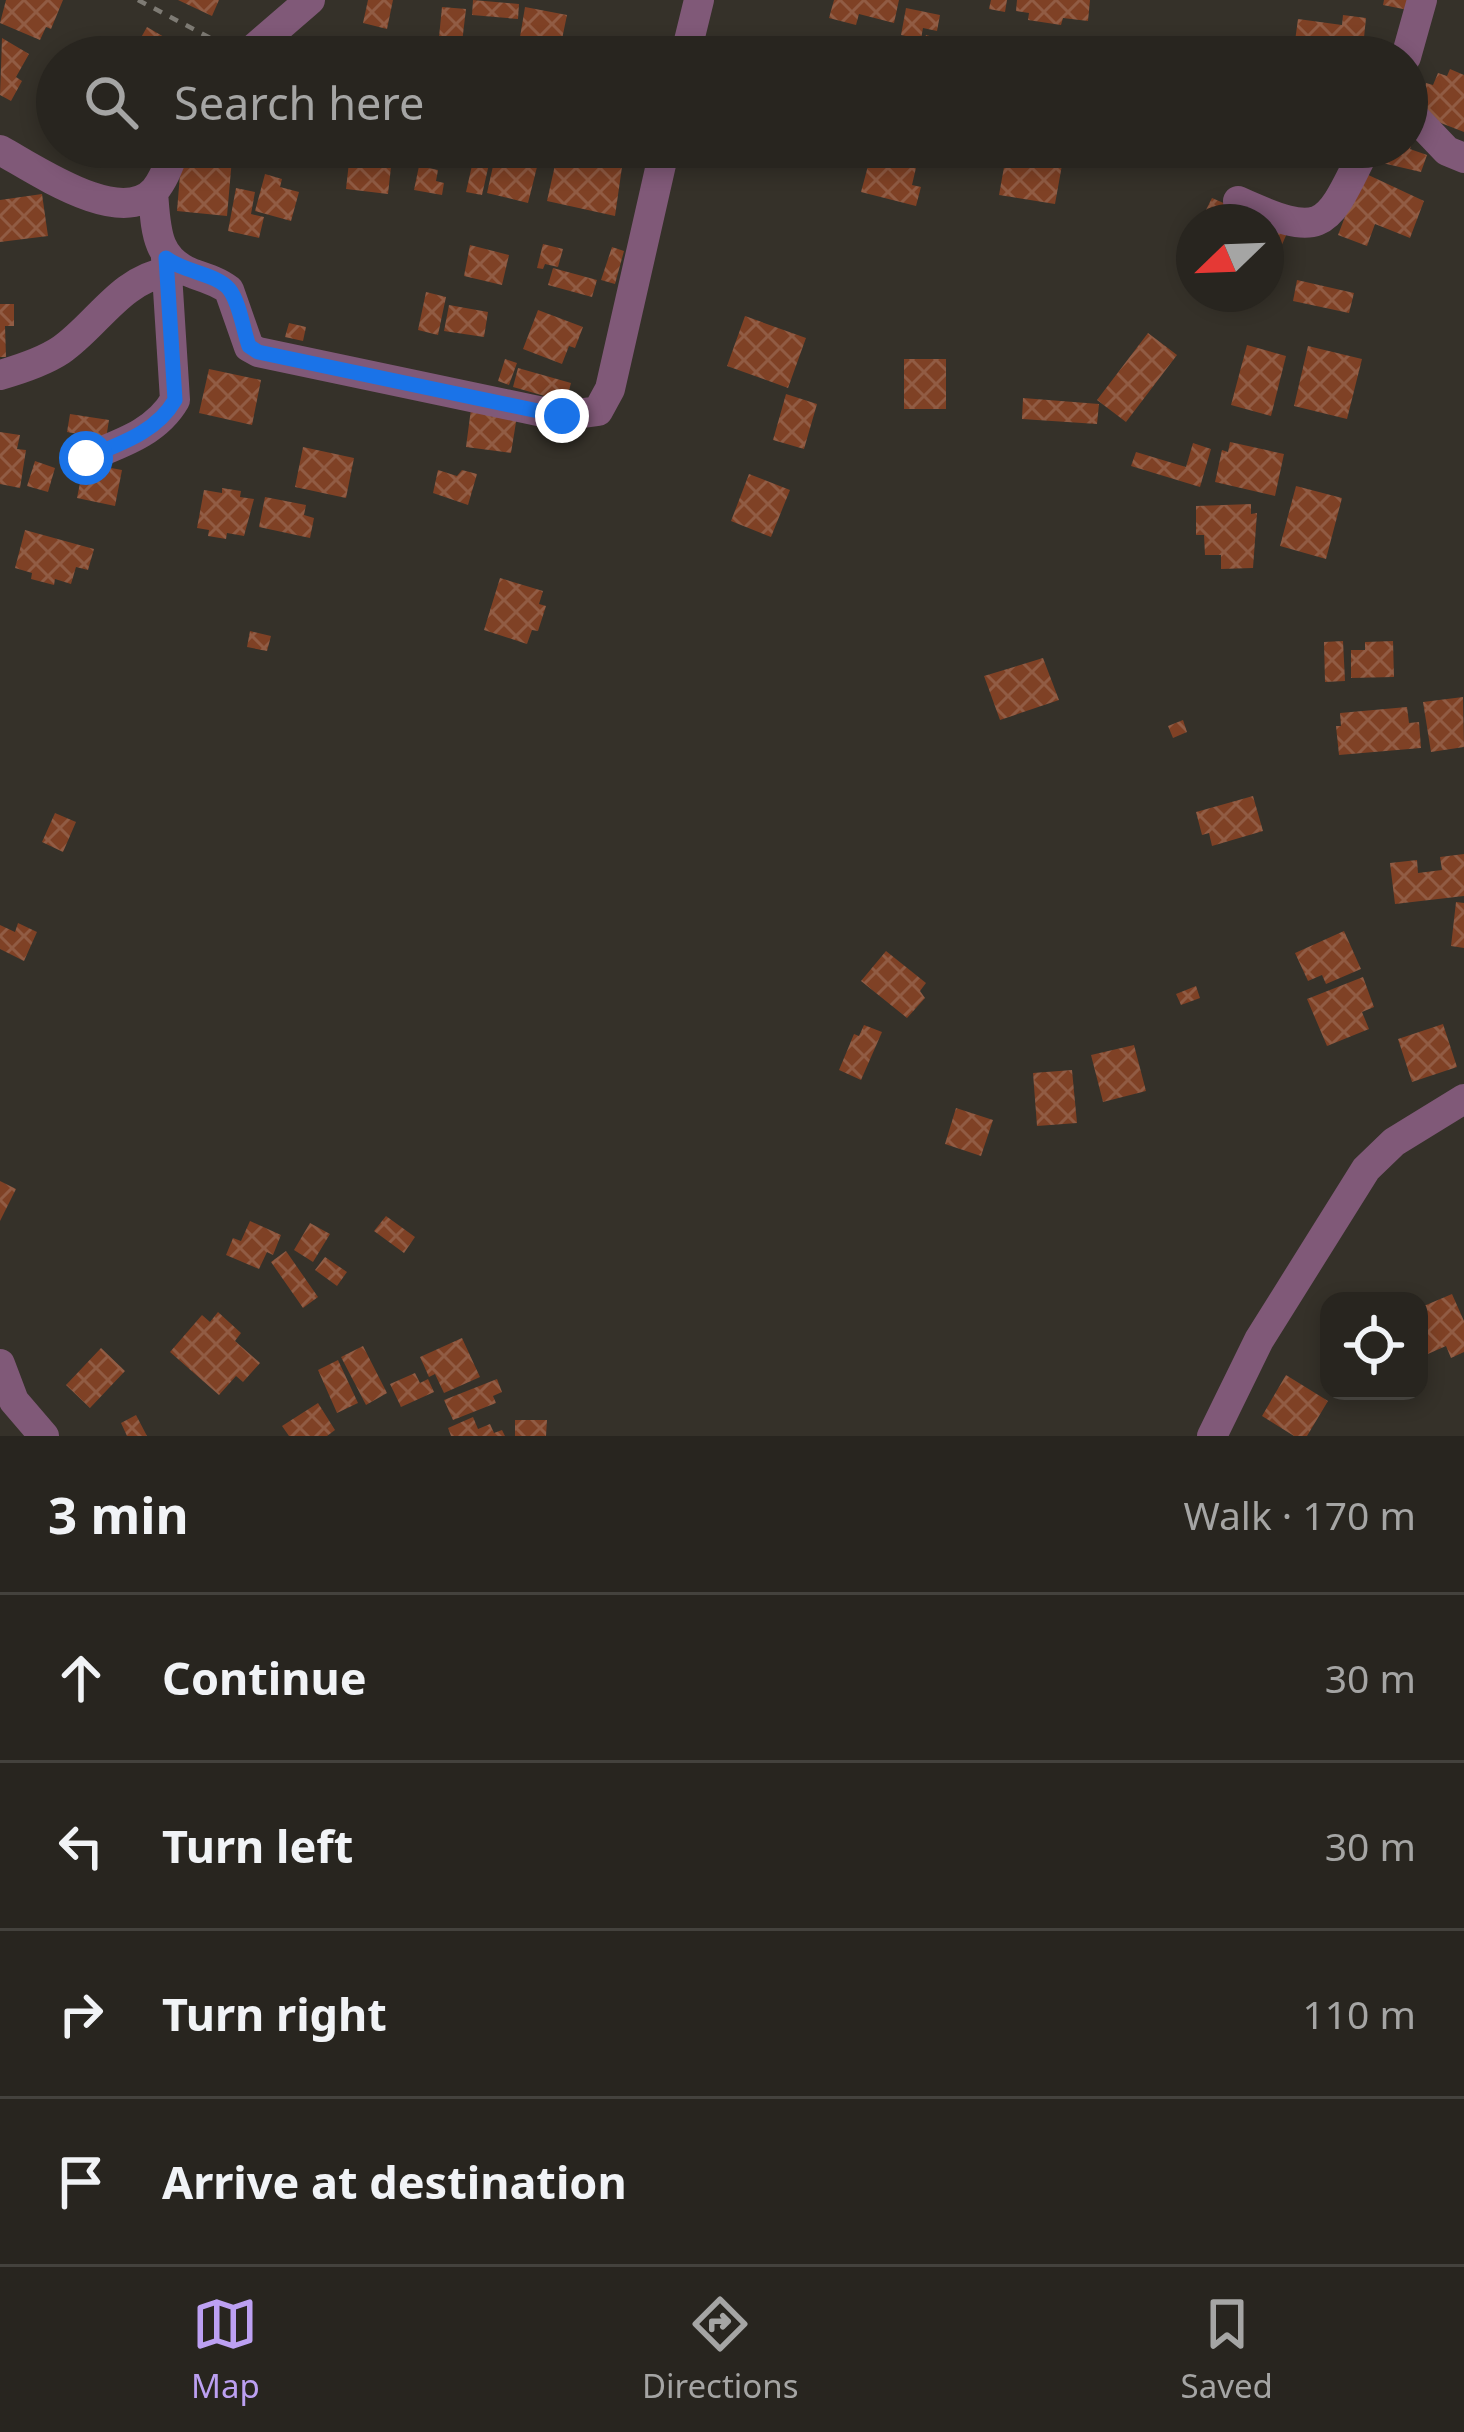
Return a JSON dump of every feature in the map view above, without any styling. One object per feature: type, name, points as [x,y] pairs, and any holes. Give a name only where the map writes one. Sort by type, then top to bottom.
[{"type":"street","points":[[268,36],[310,0]]},
{"type":"street","points":[[690,36],[699,0]]},
{"type":"street","points":[[1412,36],[1422,0]]},
{"type":"street","points":[[1428,131],[1447,151],[1464,158]]},
{"type":"street","points":[[0,150],[96,200],[125,204],[139,202],[153,192],[165,168]]},
{"type":"street","points":[[0,376],[61,350],[116,297],[167,265],[224,285],[233,296],[249,346],[258,352],[562,416],[598,411],[610,389],[659,168]]},
{"type":"street","points":[[1238,201],[1285,221],[1314,223],[1329,214],[1356,168]]},
{"type":"street","points":[[86,458],[149,430],[175,400],[167,265],[157,236],[153,192]]},
{"type":"street","points":[[1213,1436],[1259,1340],[1366,1169],[1394,1142],[1464,1099]]},
{"type":"street","points":[[0,1364],[14,1401],[44,1436]]},
{"type":"path","points":[[138,0],[205,36]]},
{"type":"building","points":[[6,0],[63,0],[51,29],[46,27],[36,38],[0,23]]},
{"type":"building","points":[[178,0],[219,0],[212,16]]},
{"type":"building","points":[[368,0],[393,0],[387,29],[363,23]]},
{"type":"building","points":[[473,0],[519,4],[518,19],[472,15]]},
{"type":"building","points":[[834,0],[899,0],[894,23],[859,14],[856,25],[829,18]]},
{"type":"building","points":[[991,0],[1007,0],[1005,12],[989,9]]},
{"type":"building","points":[[1017,0],[1090,0],[1088,21],[1063,18],[1061,25],[1028,20],[1029,13],[1016,11]]},
{"type":"building","points":[[1384,0],[1410,0],[1408,10],[1383,5]]},
{"type":"building","points":[[442,7],[466,9],[463,36],[439,36]]},
{"type":"building","points":[[525,7],[567,15],[563,36],[520,36]]},
{"type":"building","points":[[906,8],[940,15],[937,31],[923,28],[922,36],[901,35]]},
{"type":"building","points":[[1343,15],[1366,18],[1364,36],[1296,36],[1298,19],[1342,25]]},
{"type":"building","points":[[147,27],[162,36],[142,36]]},
{"type":"building","points":[[2,38],[29,54],[16,77],[22,81],[11,101],[0,95]]},
{"type":"building","points":[[1450,69],[1464,75],[1464,132],[1428,118],[1428,84],[1433,85],[1438,73],[1447,76]]},
{"type":"building","points":[[181,168],[231,168],[227,216],[177,211]]},
{"type":"building","points":[[348,168],[391,168],[388,194],[346,189]]},
{"type":"building","points":[[419,168],[438,170],[436,181],[444,183],[442,195],[414,190]]},
{"type":"building","points":[[471,168],[488,168],[482,195],[466,192]]},
{"type":"building","points":[[493,168],[537,168],[528,203],[487,193]]},
{"type":"building","points":[[554,168],[622,168],[615,216],[547,201]]},
{"type":"building","points":[[867,168],[916,168],[912,185],[921,187],[916,206],[861,192]]},
{"type":"building","points":[[1004,168],[1061,168],[1055,204],[999,195]]},
{"type":"building","points":[[1362,172],[1424,201],[1410,238],[1375,224],[1367,246],[1338,235]]},
{"type":"building","points":[[265,174],[282,179],[280,187],[299,192],[291,221],[255,211]]},
{"type":"building","points":[[236,188],[255,192],[251,214],[264,217],[259,238],[228,231]]},
{"type":"building","points":[[42,194],[48,236],[0,242],[0,200]]},
{"type":"building","points":[[543,244],[563,249],[558,267],[545,264],[537,268]]},
{"type":"building","points":[[470,245],[509,255],[502,285],[464,276]]},
{"type":"building","points":[[612,247],[624,251],[615,284],[601,280]]},
{"type":"building","points":[[553,268],[597,280],[592,297],[548,285]]},
{"type":"building","points":[[1297,280],[1354,293],[1349,313],[1293,301]]},
{"type":"building","points":[[426,292],[446,297],[438,335],[418,330]]},
{"type":"building","points":[[0,304],[14,304],[14,326],[5,326],[6,357],[0,357]]},
{"type":"building","points":[[449,305],[488,312],[484,337],[444,331]]},
{"type":"building","points":[[538,310],[583,327],[562,364],[523,349]]},
{"type":"building","points":[[745,316],[806,338],[788,388],[727,366]]},
{"type":"building","points":[[289,323],[306,327],[303,341],[285,337]]},
{"type":"building","points":[[1148,333],[1177,355],[1126,422],[1097,400]]},
{"type":"building","points":[[1247,345],[1286,356],[1271,416],[1231,405]]},
{"type":"building","points":[[1308,346],[1362,359],[1347,419],[1294,406]]},
{"type":"building","points":[[505,359],[517,363],[509,385],[498,381]]},
{"type":"building","points":[[904,359],[946,359],[946,409],[904,409]]},
{"type":"building","points":[[518,368],[571,383],[566,402],[513,387]]},
{"type":"building","points":[[209,369],[261,380],[252,425],[199,413]]},
{"type":"building","points":[[786,394],[817,404],[804,449],[773,440]]},
{"type":"building","points":[[1023,398],[1099,404],[1097,424],[1022,419]]},
{"type":"building","points":[[471,409],[517,416],[511,453],[466,447]]},
{"type":"building","points":[[70,414],[109,420],[106,439],[67,432]]},
{"type":"building","points":[[0,432],[20,435],[17,449],[26,450],[20,488],[0,484]]},
{"type":"building","points":[[1230,442],[1284,454],[1275,496],[1215,482],[1222,450],[1228,452]]},
{"type":"building","points":[[1193,443],[1211,449],[1200,487],[1131,466],[1136,452],[1186,467]]},
{"type":"building","points":[[303,447],[354,458],[346,498],[295,487]]},
{"type":"building","points":[[35,461],[55,468],[48,492],[27,486]]},
{"type":"building","points":[[84,463],[122,470],[115,506],[77,498]]},
{"type":"building","points":[[438,470],[457,476],[462,470],[477,474],[468,505],[433,493]]},
{"type":"building","points":[[749,474],[790,490],[771,537],[731,521]]},
{"type":"building","points":[[1296,486],[1342,498],[1326,559],[1280,546]]},
{"type":"building","points":[[222,488],[254,499],[244,536],[208,536],[209,530],[197,528],[204,490],[222,493]]},
{"type":"building","points":[[265,497],[306,505],[304,515],[314,518],[310,538],[259,527]]},
{"type":"building","points":[[1251,504],[1251,514],[1257,513],[1253,568],[1221,569],[1221,555],[1205,555],[1204,535],[1196,535],[1196,506]]},
{"type":"building","points":[[25,530],[94,549],[88,570],[76,567],[71,584],[31,579],[32,573],[15,568]]},
{"type":"building","points":[[500,578],[543,591],[539,604],[546,606],[538,631],[532,630],[527,644],[484,630]]},
{"type":"building","points":[[250,631],[271,636],[267,651],[247,647]]},
{"type":"building","points":[[1343,641],[1345,681],[1325,682],[1324,642]]},
{"type":"building","points":[[1393,641],[1394,677],[1351,678],[1351,650],[1365,650],[1365,642]]},
{"type":"building","points":[[1043,658],[1059,700],[1000,720],[984,676]]},
{"type":"building","points":[[1463,697],[1464,747],[1431,752],[1423,702]]},
{"type":"building","points":[[1407,707],[1409,723],[1419,722],[1421,748],[1339,755],[1336,726],[1341,726],[1340,713]]},
{"type":"building","points":[[1183,720],[1187,732],[1173,738],[1168,726]]},
{"type":"building","points":[[1253,796],[1263,831],[1212,846],[1209,833],[1202,835],[1196,812]]},
{"type":"building","points":[[55,813],[76,822],[63,852],[42,842]]},
{"type":"building","points":[[1464,854],[1464,896],[1395,904],[1390,863],[1417,860],[1418,873],[1442,870],[1440,857]]},
{"type":"building","points":[[1456,902],[1464,903],[1464,948],[1451,946]]},
{"type":"building","points":[[18,923],[37,932],[24,961],[0,949],[0,925],[15,932]]},
{"type":"building","points":[[1344,931],[1361,969],[1326,984],[1322,975],[1308,981],[1295,953]]},
{"type":"building","points":[[886,951],[926,983],[920,991],[925,998],[907,1018],[861,981]]},
{"type":"building","points":[[1363,977],[1374,1007],[1362,1012],[1369,1029],[1327,1046],[1307,999]]},
{"type":"building","points":[[1196,986],[1200,998],[1181,1005],[1176,994]]},
{"type":"building","points":[[1443,1024],[1457,1067],[1412,1082],[1398,1039]]},
{"type":"building","points":[[864,1025],[882,1032],[861,1080],[839,1070],[854,1034],[859,1036]]},
{"type":"building","points":[[1134,1045],[1146,1091],[1103,1102],[1091,1055]]},
{"type":"building","points":[[1072,1070],[1077,1123],[1037,1126],[1033,1073]]},
{"type":"building","points":[[956,1108],[993,1120],[981,1156],[945,1144]]},
{"type":"building","points":[[0,1181],[16,1189],[0,1221]]},
{"type":"building","points":[[386,1216],[415,1237],[404,1253],[374,1231]]},
{"type":"building","points":[[250,1221],[281,1235],[273,1255],[267,1252],[259,1269],[226,1255],[233,1238],[241,1241]]},
{"type":"building","points":[[310,1223],[330,1234],[313,1262],[294,1250]]},
{"type":"building","points":[[286,1251],[318,1297],[303,1308],[271,1262]]},
{"type":"building","points":[[325,1257],[347,1272],[337,1286],[315,1270]]},
{"type":"building","points":[[1452,1294],[1464,1321],[1464,1352],[1451,1358],[1446,1346],[1428,1354],[1428,1304]]},
{"type":"building","points":[[218,1312],[241,1333],[235,1341],[260,1363],[243,1382],[236,1376],[219,1395],[170,1352],[202,1315],[210,1322]]},
{"type":"building","points":[[462,1338],[480,1377],[444,1393],[435,1374],[429,1377],[420,1357]]},
{"type":"building","points":[[363,1346],[387,1393],[366,1405],[341,1357]]},
{"type":"building","points":[[101,1348],[125,1371],[90,1408],[66,1385]]},
{"type":"building","points":[[338,1360],[358,1403],[337,1413],[318,1370]]},
{"type":"building","points":[[415,1373],[420,1383],[428,1379],[434,1392],[401,1407],[390,1384]]},
{"type":"building","points":[[1286,1375],[1328,1401],[1307,1436],[1294,1436],[1262,1416]]},
{"type":"building","points":[[497,1379],[502,1392],[493,1396],[496,1403],[453,1420],[444,1400]]},
{"type":"building","points":[[318,1403],[335,1430],[327,1436],[289,1436],[282,1426]]},
{"type":"building","points":[[136,1415],[147,1436],[127,1436],[121,1423]]},
{"type":"building","points":[[473,1417],[478,1429],[490,1424],[494,1433],[502,1430],[505,1436],[451,1436],[448,1428]]},
{"type":"building","points":[[515,1420],[547,1420],[546,1436],[515,1436]]},
{"type":"route","points":[[86,458],[149,430],[175,400],[166,258],[224,285],[233,296],[249,346],[258,352],[562,416]]}]
